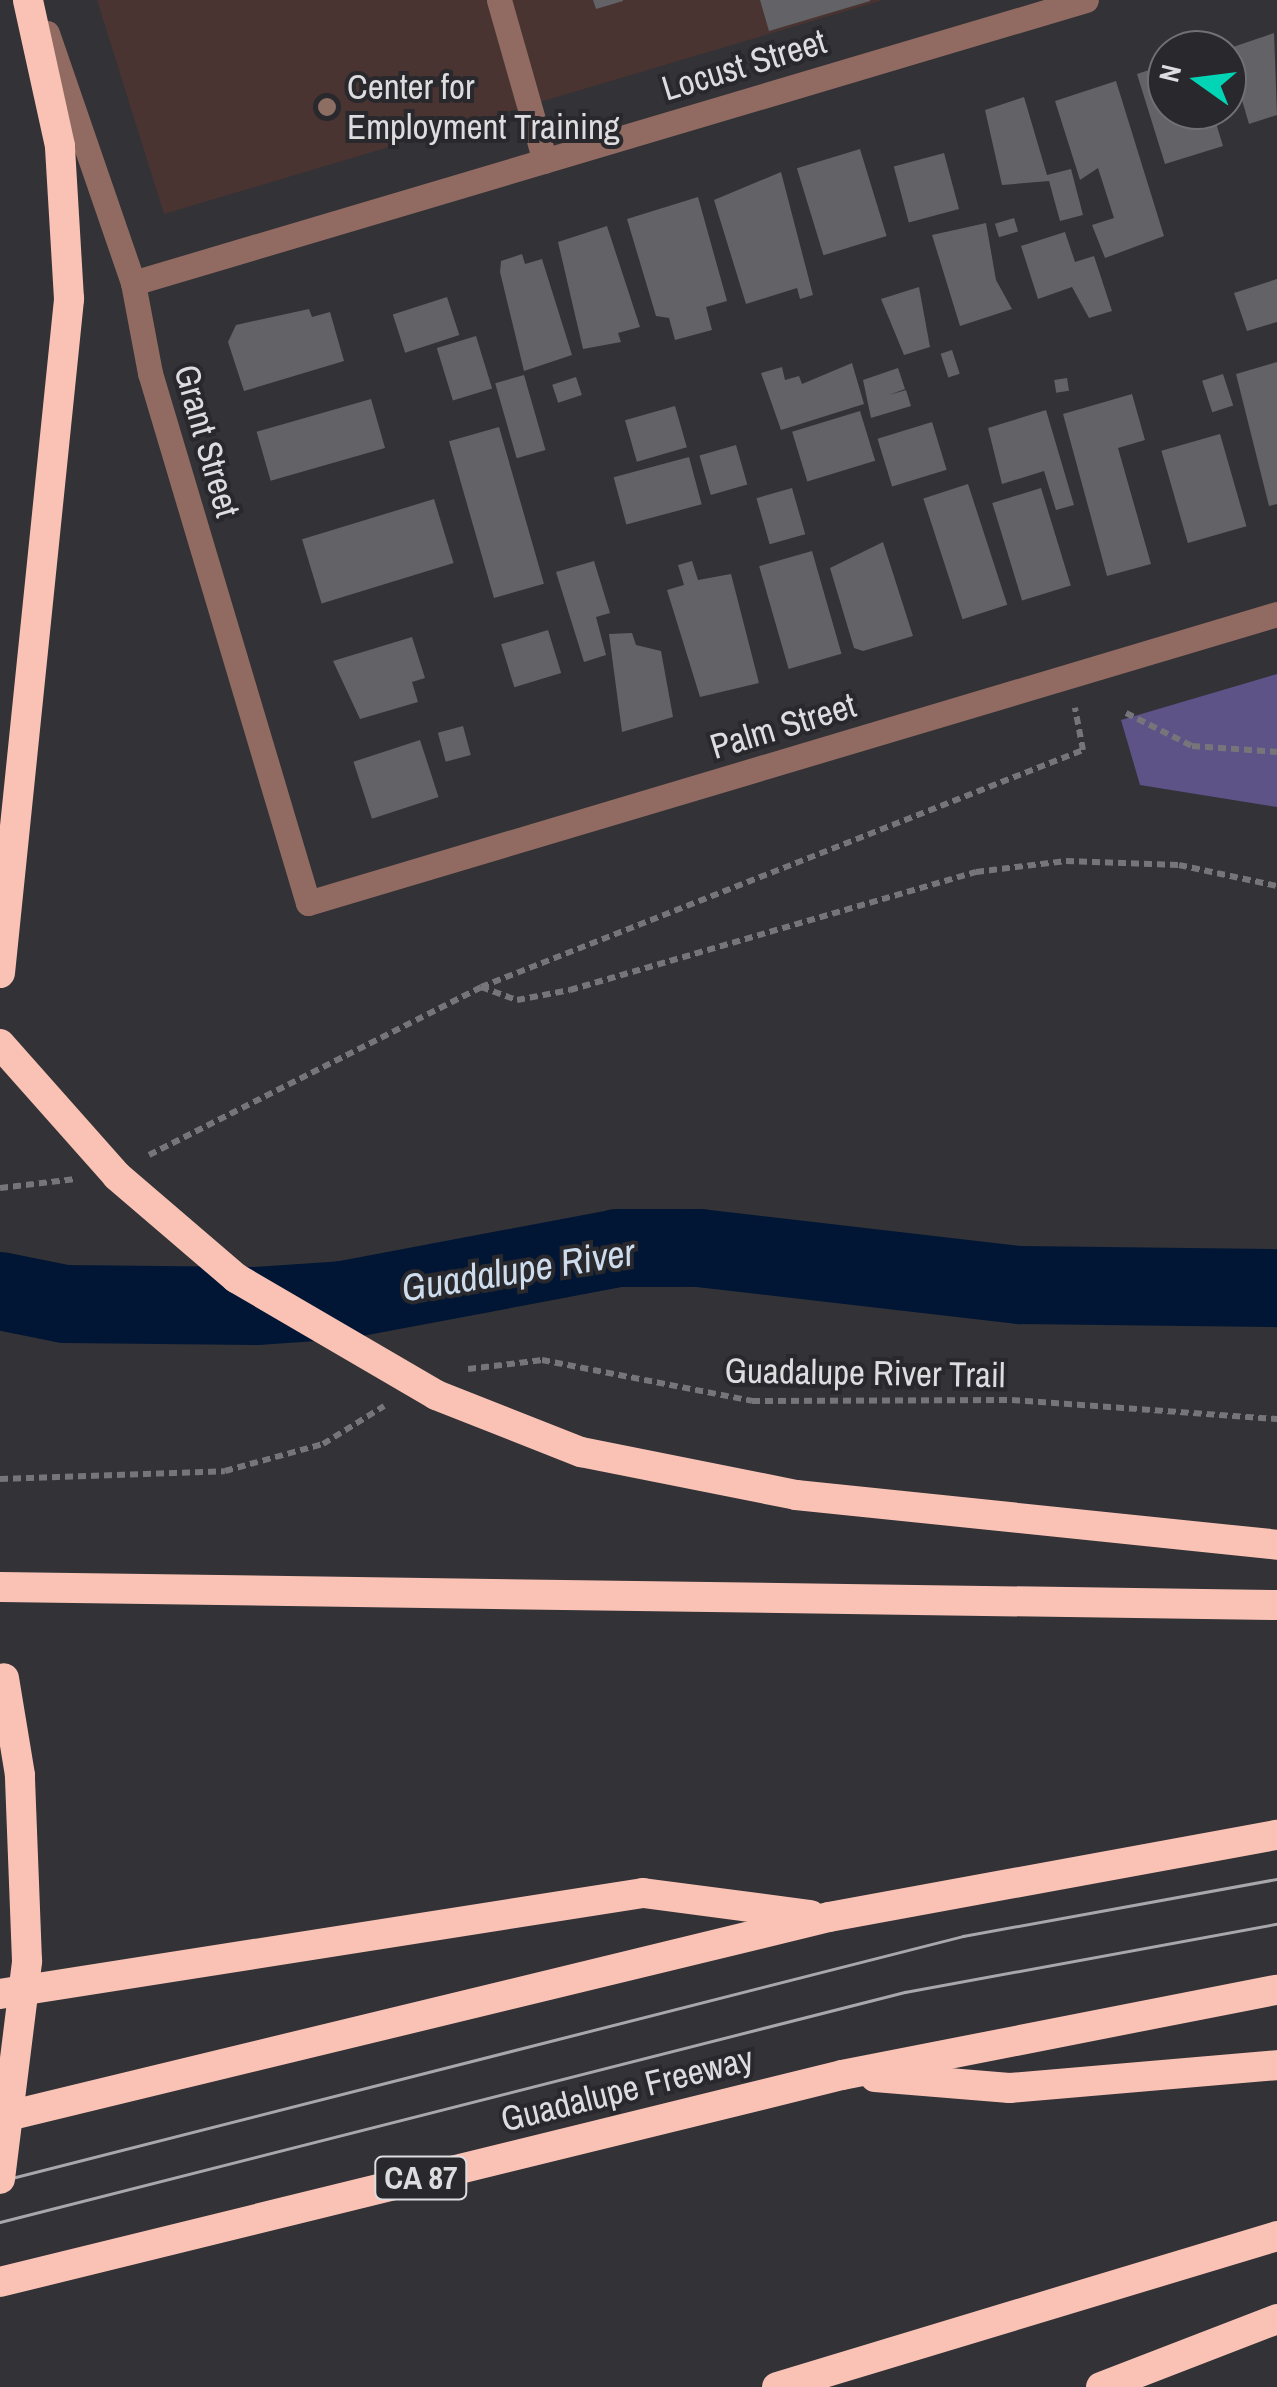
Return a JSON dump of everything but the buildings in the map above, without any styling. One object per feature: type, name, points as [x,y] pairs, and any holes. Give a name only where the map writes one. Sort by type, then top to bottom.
[{"type":"highway","points":[[0,974],[69,318],[60,146],[32,0]]},
{"type":"highway","points":[[0,1044],[117,1176],[236,1278],[419,1387],[581,1452],[796,1495],[1277,1545]]},
{"type":"highway","points":[[0,1587],[1277,1605]]},
{"type":"highway","points":[[0,1661],[20,1775],[27,1960],[0,2178]]},
{"type":"highway","points":[[0,2118],[829,1917],[1277,1835]]},
{"type":"highway","points":[[0,1994],[643,1893],[829,1917]]},
{"type":"highway","name":"Guadalupe Freeway","points":[[0,2282],[842,2075],[1277,1990]]},
{"type":"highway","points":[[842,2075],[1010,2088],[1277,2065]]},
{"type":"highway","points":[[777,2387],[1277,2236]]},
{"type":"highway","points":[[1101,2387],[1277,2319]]},
{"type":"street","name":"Grant Street","points":[[32,0],[134,283],[150,372],[308,903]]},
{"type":"street","points":[[500,0],[545,161]]},
{"type":"street","name":"Locust Street","points":[[134,283],[1086,0]]},
{"type":"street","name":"Palm Street","points":[[308,903],[1277,614]]},
{"type":"path","points":[[142,1157],[480,986],[1083,750],[1066,678]]},
{"type":"path","points":[[1126,713],[1192,746],[1277,752]]},
{"type":"path","points":[[480,986],[517,1000],[570,990],[976,872],[1066,862],[1179,865],[1277,886]]},
{"type":"path","points":[[0,1188],[90,1174]]},
{"type":"path","name":"Guadalupe River Trail","points":[[448,1375],[542,1360],[752,1401],[1012,1400],[1277,1419]]},
{"type":"path","points":[[0,1479],[241,1468],[323,1444],[400,1397]]},
{"type":"shaded area","name":"Center for Employment Training","points":[[97,0],[883,0],[164,214]]},
{"type":"shaded area","points":[[1277,674],[1277,807],[1140,785],[1121,720]]},
{"type":"waterway","name":"Guadalupe River","points":[[0,1291],[65,1304],[256,1306],[343,1300],[617,1248],[699,1248],[1020,1285],[1277,1288]]},
{"type":"tram line","points":[[0,2181],[963,1936],[1277,1879]]},
{"type":"tram line","points":[[0,2222],[905,1992],[1277,1924]]},
{"type":"place","name":"Center for Employment Training","points":[[327,107]]}]
